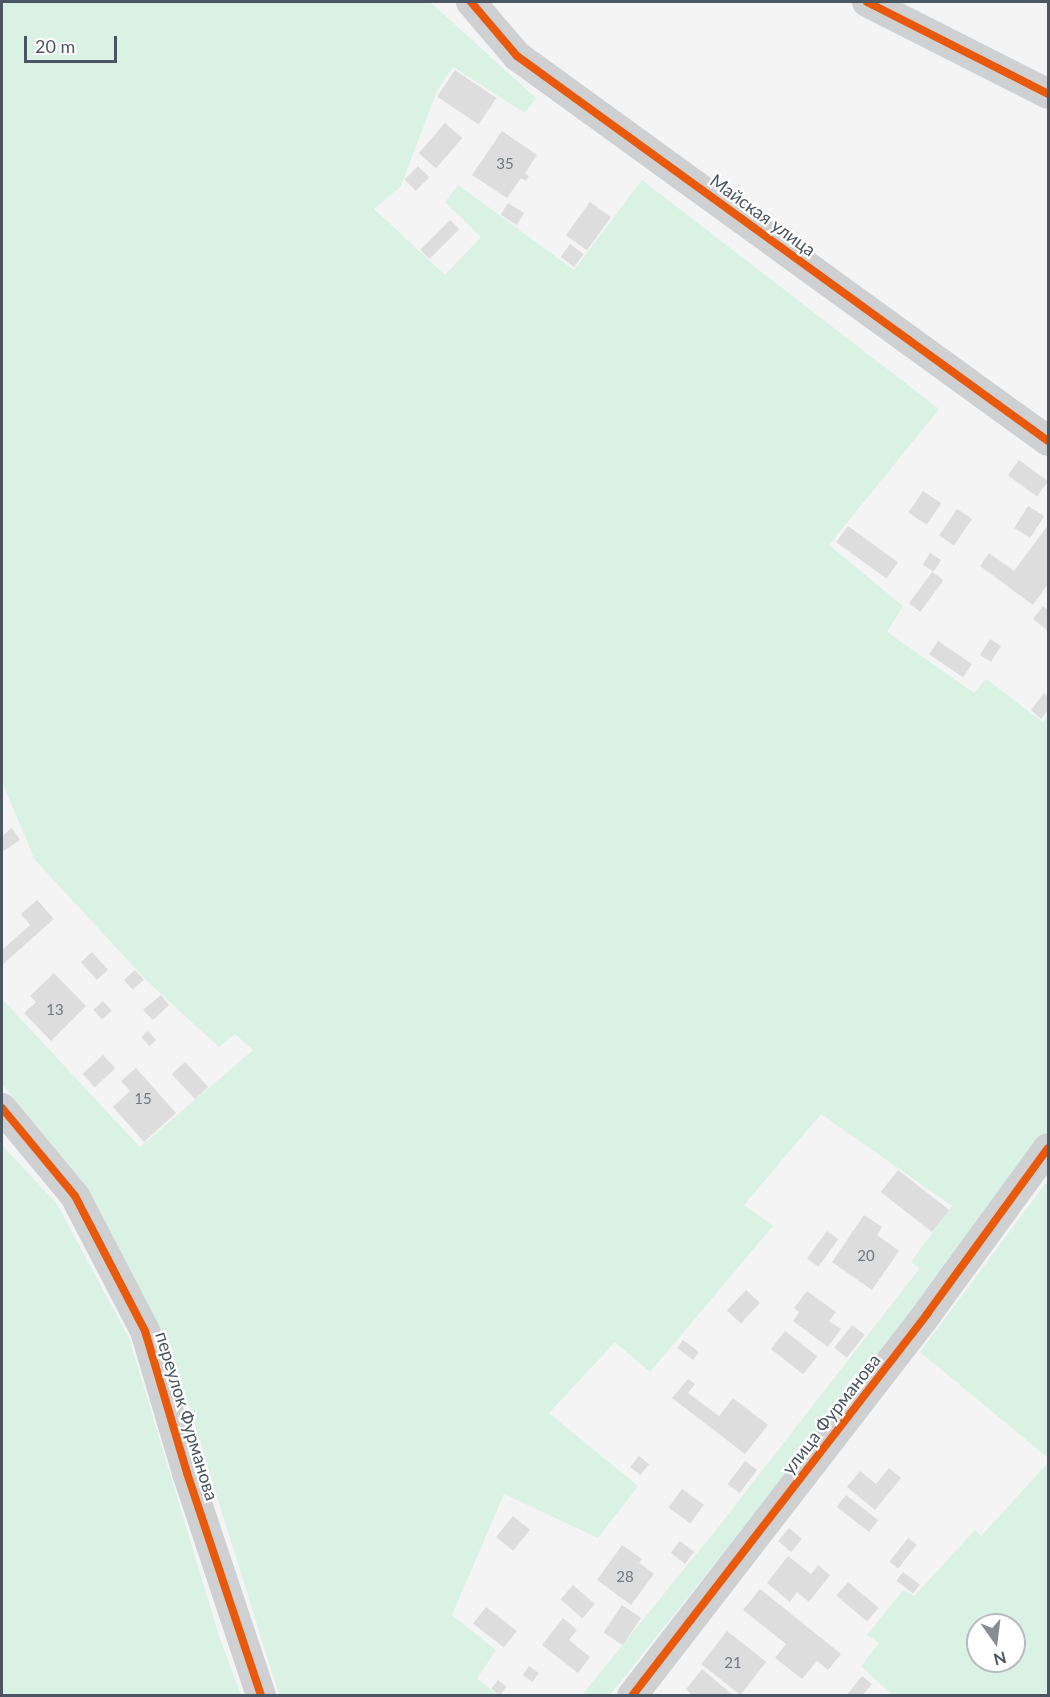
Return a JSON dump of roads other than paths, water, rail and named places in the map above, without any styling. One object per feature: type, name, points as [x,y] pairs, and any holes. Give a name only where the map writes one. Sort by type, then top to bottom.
[{"type":"street","name":"Майская улица","points":[[471,2],[517,56],[1048,441]]},
{"type":"street","points":[[867,2],[1048,94]]},
{"type":"street","name":"переулок Фурманова","points":[[2,1108],[75,1196],[145,1331],[187,1473],[261,1695]]},
{"type":"street","name":"улица Фурманова","points":[[632,1695],[927,1314],[1048,1148]]}]
